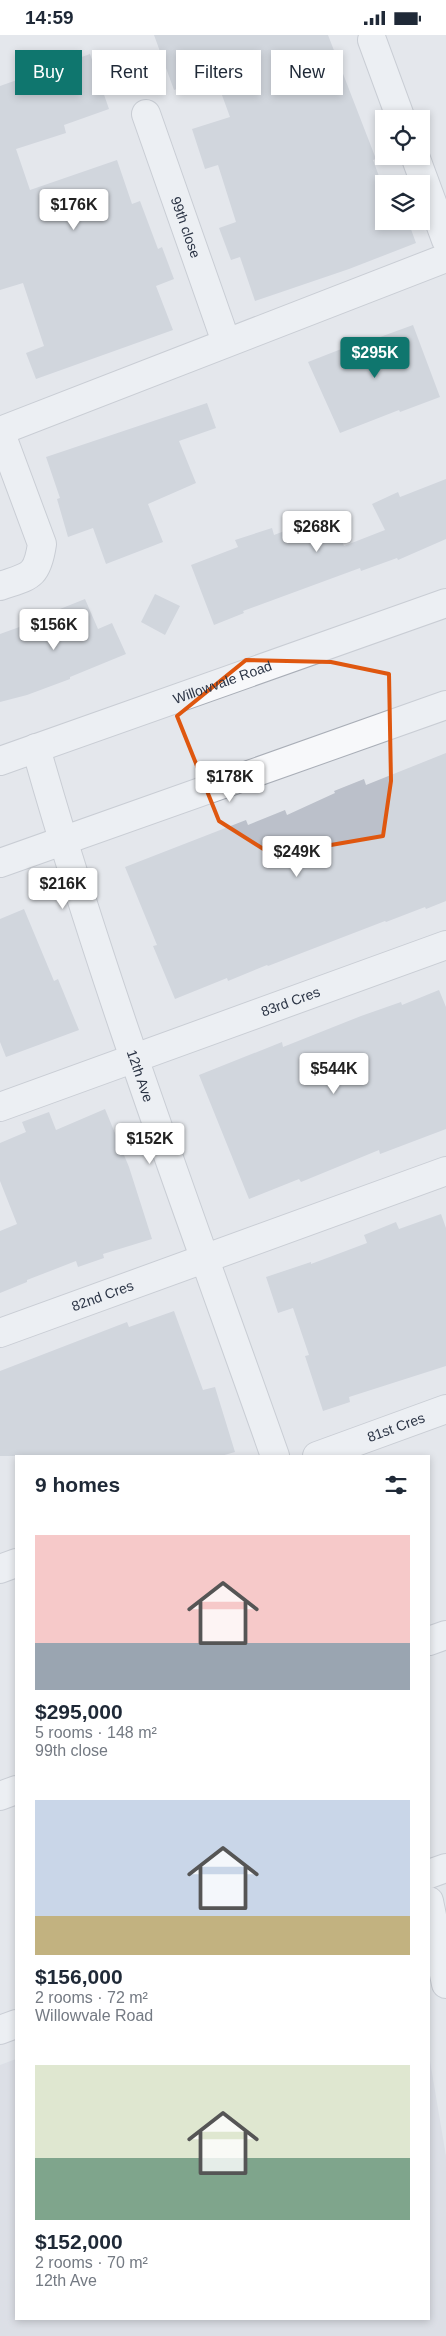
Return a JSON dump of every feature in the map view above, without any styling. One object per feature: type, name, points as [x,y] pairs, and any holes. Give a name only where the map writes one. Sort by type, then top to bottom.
[{"type":"street","points":[[372,40],[398,110]]},
{"type":"street","name":"99th close","points":[[146,114],[226,342]]},
{"type":"street","points":[[418,165],[446,240]]},
{"type":"street","points":[[0,586],[30,575],[39,561],[42,544],[0,431],[446,258]]},
{"type":"street","name":"Willowvale Road","points":[[0,761],[446,603]]},
{"type":"street","points":[[0,863],[446,705]]},
{"type":"street","name":"12th Ave","points":[[36,748],[62,840],[135,1058],[275,1455]]},
{"type":"street","name":"83rd Cres","points":[[135,1058],[446,945]]},
{"type":"street","points":[[0,1107],[135,1058]]},
{"type":"street","points":[[205,1258],[446,1171]]},
{"type":"street","name":"82nd Cres","points":[[0,1333],[205,1258]]},
{"type":"street","name":"81st Cres","points":[[320,1455],[446,1409]]},
{"type":"street","points":[[0,1569],[15,1563]]},
{"type":"street","points":[[430,1641],[446,1635]]},
{"type":"street","points":[[0,1796],[15,1790]]},
{"type":"street","points":[[430,1874],[446,1867]]},
{"type":"street","points":[[430,1906],[446,1984]]},
{"type":"street","points":[[0,2029],[15,2024]]},
{"type":"highlighted area","points":[[246,660],[331,662],[389,674],[391,781],[383,836],[273,855],[219,821],[177,716]]},
{"type":"shaded area","points":[[15,2059],[15,2320],[430,2320],[430,2061],[446,2156],[446,2336],[0,2336],[0,2065]]},
{"type":"building","points":[[154,35],[328,35],[334,50],[271,50],[271,95],[343,95],[343,74],[375,156],[373,160],[378,175],[375,175],[375,230],[411,230],[416,243],[349,269],[255,301],[240,257],[231,260],[219,228],[236,222],[218,165],[205,169],[192,129],[230,117],[222,95],[261,95],[261,50],[176,50],[176,89],[174,90],[166,68],[166,50],[159,50]]},
{"type":"building","points":[[90,54],[92,60],[92,95],[104,95],[109,109],[64,125],[66,133],[16,149],[30,190],[117,160],[132,204],[140,201],[158,249],[162,247],[174,279],[156,286],[173,330],[36,379],[26,353],[44,346],[23,283],[0,290],[0,86],[15,81],[15,95],[82,95],[82,57]]},
{"type":"building","points":[[413,325],[440,397],[400,412],[399,410],[340,433],[308,362]]},
{"type":"building","points":[[207,403],[216,428],[179,441],[196,483],[148,504],[163,542],[106,564],[93,528],[68,537],[57,499],[60,498],[46,457]]},
{"type":"building","points":[[446,479],[446,539],[398,560],[397,558],[361,571],[360,568],[243,611],[244,613],[214,625],[191,565],[238,547],[235,540],[272,528],[274,535],[331,513],[344,546],[385,530],[372,504],[398,492],[400,497]]},
{"type":"building","points":[[155,594],[180,606],[165,635],[141,622]]},
{"type":"building","points":[[85,599],[98,629],[112,623],[126,654],[70,677],[70,679],[27,695],[0,702],[0,634],[61,612],[60,609]]},
{"type":"building","points":[[446,753],[446,901],[385,921],[228,981],[227,978],[175,999],[153,946],[157,945],[125,867],[246,820],[248,825],[285,810],[287,815],[335,793],[334,791],[364,779],[366,785]]},
{"type":"building","points":[[24,909],[54,981],[58,979],[79,1030],[6,1057],[0,1042],[0,919]]},
{"type":"building","points":[[439,990],[446,1007],[446,1129],[380,1154],[379,1150],[301,1182],[299,1179],[249,1199],[199,1075],[282,1042],[283,1047],[361,1016],[401,1002],[402,1005]]},
{"type":"building","points":[[105,1109],[129,1167],[152,1239],[103,1254],[104,1258],[78,1267],[76,1261],[27,1280],[27,1282],[0,1293],[0,1231],[17,1224],[0,1181],[0,1143],[26,1132],[22,1122],[49,1112],[56,1130]]},
{"type":"building","points":[[441,1214],[446,1228],[446,1366],[349,1397],[350,1402],[323,1411],[305,1356],[309,1355],[293,1308],[278,1313],[266,1277],[311,1262],[311,1264],[367,1243],[364,1235],[396,1222],[399,1229]]},
{"type":"building","points":[[174,1311],[203,1390],[215,1387],[235,1452],[224,1455],[0,1456],[0,1371],[127,1322],[129,1327]]}]
